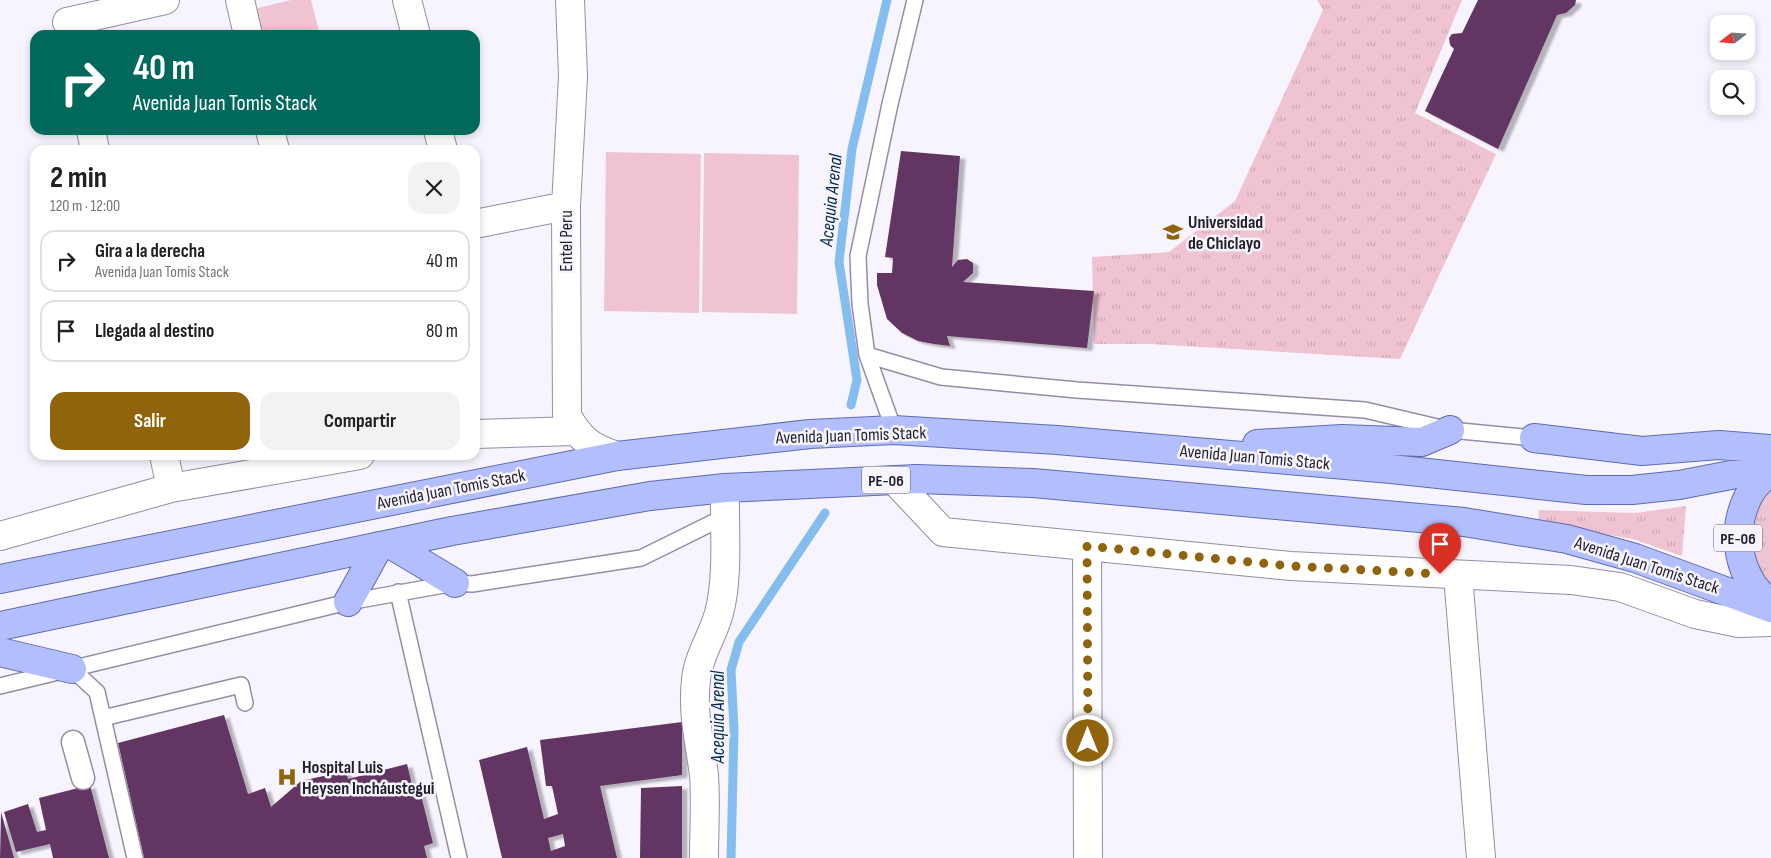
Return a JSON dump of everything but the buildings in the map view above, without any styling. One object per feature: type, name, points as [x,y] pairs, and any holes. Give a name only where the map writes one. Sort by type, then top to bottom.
[{"type":"main road","name":"Avenida Juan Tomis Stack","points":[[4,573],[617,456],[800,435],[894,430],[1057,440],[1391,469],[1586,490],[1632,490],[1678,485],[1771,465]]},
{"type":"main road","points":[[1189,451],[1274,442],[1342,438],[1422,442],[1450,430]]},
{"type":"main road","points":[[1534,438],[1642,451],[1719,445],[1771,449]]},
{"type":"main road","name":"PE-06","points":[[1771,471],[1749,495],[1742,512],[1738,530],[1743,566],[1751,582],[1762,597],[1771,604]]},
{"type":"main road","name":"Avenida Juan Tomis Stack","points":[[0,646],[384,545],[452,531],[650,496],[725,488],[917,479],[1032,483],[1464,522],[1575,541],[1635,558],[1771,608]]},
{"type":"main road","points":[[348,602],[384,545],[455,583]]},
{"type":"main road","points":[[0,646],[72,669]]},
{"type":"street","points":[[66,19],[165,0]]},
{"type":"street","points":[[240,0],[247,30]]},
{"type":"street","points":[[407,0],[415,30]]},
{"type":"street","name":"Entel Peru","points":[[570,0],[572,76],[566,206],[567,416],[576,431],[595,449],[617,456]]},
{"type":"street","points":[[480,223],[566,206]]},
{"type":"street","points":[[480,434],[576,431]]},
{"type":"street","points":[[165,460],[171,488]]},
{"type":"street","points":[[0,536],[171,488],[331,460]]},
{"type":"street","name":"Avenida Juan Tomis Stack","points":[[894,480],[943,532],[1291,566],[1571,580],[1620,587],[1695,614],[1739,623],[1771,622]]},
{"type":"street","points":[[704,858],[704,776],[694,702],[700,661],[720,612],[723,594],[725,488]]},
{"type":"street","points":[[1087,546],[1088,858]]},
{"type":"street","points":[[1458,575],[1481,858]]},
{"type":"street","points":[[73,742],[83,778]]},
{"type":"lane","points":[[894,430],[867,355],[860,304],[858,256],[890,104],[915,0]]},
{"type":"lane","points":[[867,355],[941,377],[1077,390],[1365,410],[1450,430],[1534,438]]},
{"type":"lane","points":[[0,686],[348,602],[398,592],[455,583],[472,584],[642,558],[724,517]]},
{"type":"lane","points":[[398,592],[459,858]]},
{"type":"lane","points":[[72,669],[97,692],[135,858]]},
{"type":"lane","points":[[103,718],[241,685],[245,703]]},
{"type":"green space","points":[[291,0],[311,0],[319,30],[259,30],[254,9]]},
{"type":"green space","points":[[1317,0],[1462,0],[1415,113],[1496,154],[1400,359],[1150,344],[1094,344],[1092,257],[1169,252],[1235,201],[1323,10]]},
{"type":"green space","points":[[606,152],[701,154],[699,313],[604,311]]},
{"type":"green space","points":[[704,153],[799,155],[797,314],[702,312]]},
{"type":"green space","points":[[1771,489],[1771,585],[1757,563],[1751,537],[1756,511],[1762,499]]},
{"type":"green space","points":[[1686,506],[1682,556],[1633,539],[1538,523],[1539,510],[1635,513]]},
{"type":"waterway","name":"Acequia Arenal","points":[[851,405],[857,380],[839,262],[852,149],[887,0]]},
{"type":"waterway","name":"Acequia Arenal","points":[[731,858],[734,730],[731,670],[739,642],[825,513]]},
{"type":"place","name":"Universidad de Chiclayo","points":[[1173,232]]},
{"type":"place","name":"Hospital Luis Heysen Incháustegui","points":[[287,777]]},
{"type":"route","points":[[1088,741],[1087,546],[1291,566],[1440,574]]}]
